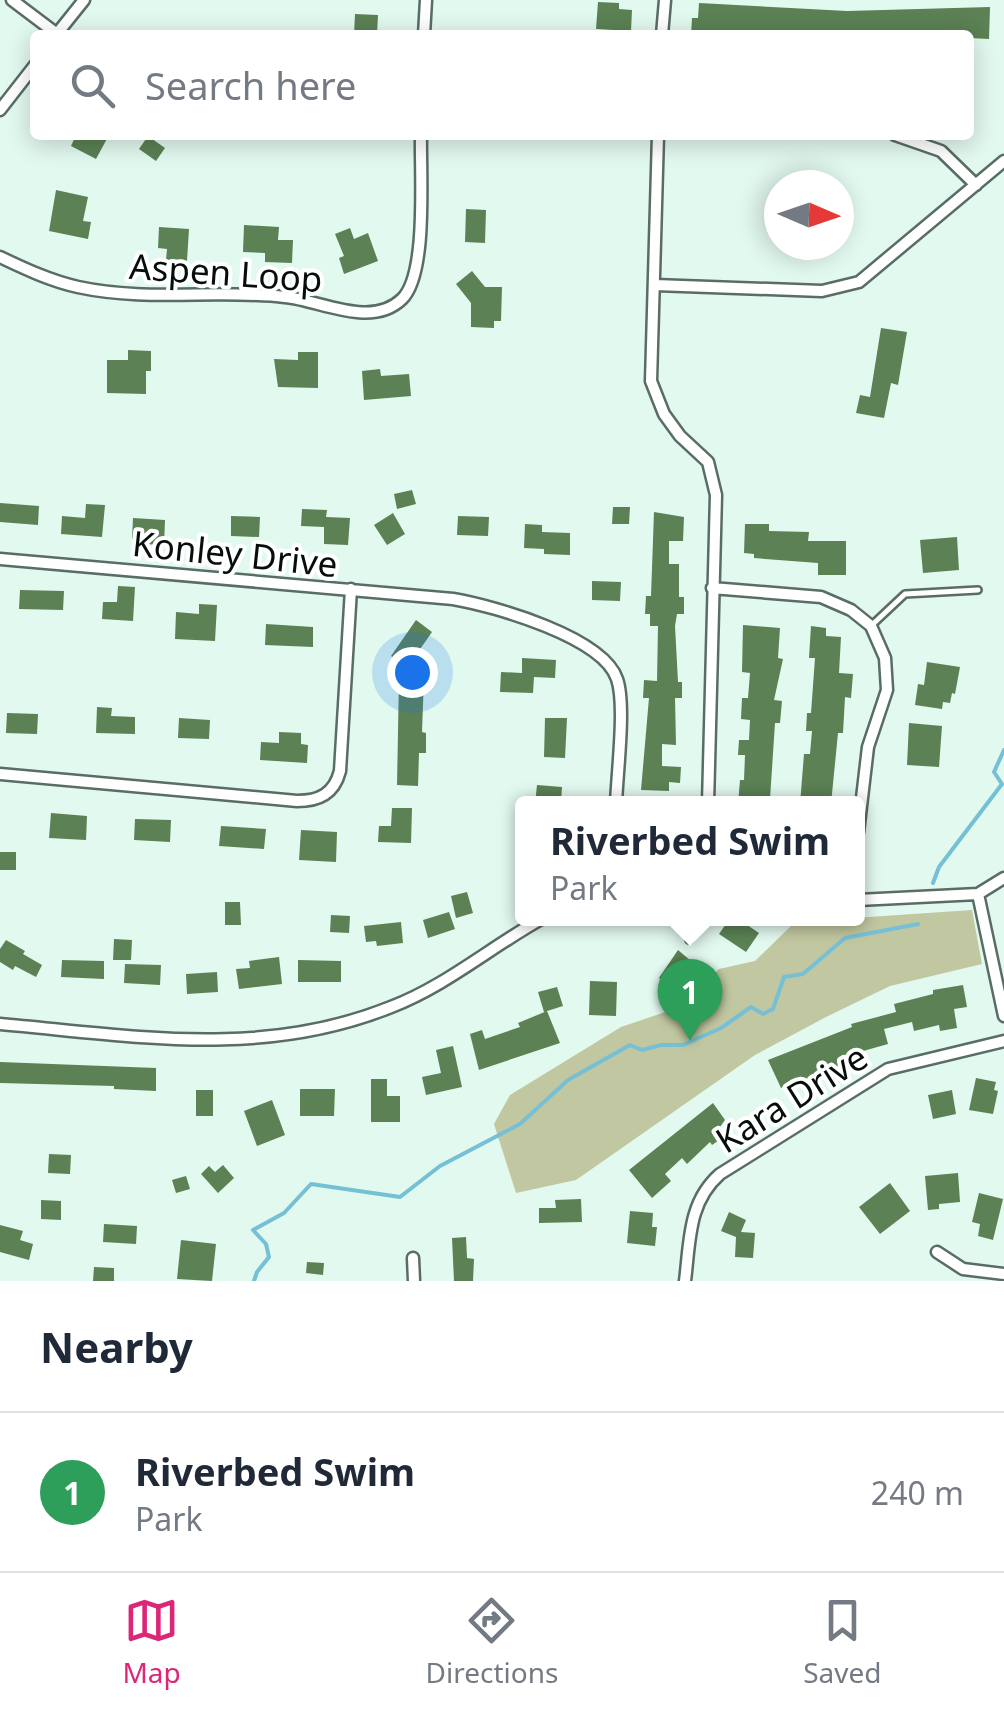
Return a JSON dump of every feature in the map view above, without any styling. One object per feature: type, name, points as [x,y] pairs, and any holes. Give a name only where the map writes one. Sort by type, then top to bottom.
[{"type":"street","points":[[12,0],[51,30]]},
{"type":"street","points":[[59,30],[84,0]]},
{"type":"street","points":[[424,30],[426,0]]},
{"type":"street","points":[[662,30],[665,0]]},
{"type":"street","points":[[0,110],[30,71]]},
{"type":"street","name":"Aspen Loop","points":[[0,257],[58,281],[107,292],[176,297],[284,296],[359,312],[381,311],[391,308],[408,293],[416,271],[421,140]]},
{"type":"street","points":[[658,140],[652,381],[664,414],[680,436],[708,462],[716,495],[708,796]]},
{"type":"street","points":[[909,140],[941,151],[976,185]]},
{"type":"street","points":[[655,285],[822,291],[858,282],[1004,161]]},
{"type":"street","name":"Konley Drive","points":[[0,558],[350,589],[340,771],[337,782],[321,798],[297,800],[0,774]]},
{"type":"street","points":[[712,588],[821,598],[851,610],[870,626],[885,658],[887,690],[868,747],[862,796]]},
{"type":"street","points":[[350,589],[485,605],[583,644],[603,657],[616,675],[620,696],[616,796]]},
{"type":"street","points":[[865,900],[978,894],[1004,878]]},
{"type":"street","points":[[978,894],[1004,1016]]},
{"type":"street","points":[[0,1024],[202,1041],[271,1038],[360,1018],[394,1006],[530,926]]},
{"type":"street","name":"Kara Drive","points":[[685,1281],[694,1210],[705,1188],[720,1174],[888,1069],[1004,1041]]},
{"type":"street","points":[[937,1252],[963,1269],[1004,1274]]},
{"type":"street","points":[[413,1258],[414,1281]]},
{"type":"lane","points":[[870,626],[905,594],[978,590]]},
{"type":"lane","points":[[688,940],[699,926]]},
{"type":"green space","points":[[972,910],[982,964],[890,986],[826,1017],[755,1055],[576,1180],[516,1193],[494,1124],[510,1095],[621,1027],[680,1007],[719,969],[755,961],[791,926],[865,926],[865,917]]},
{"type":"building","points":[[598,2],[619,3],[619,9],[632,10],[631,30],[596,29]]},
{"type":"building","points":[[699,3],[847,11],[990,7],[989,39],[974,38],[974,30],[691,30],[692,18],[698,18]]},
{"type":"building","points":[[355,14],[378,15],[377,30],[354,30]]},
{"type":"building","points":[[74,140],[106,140],[96,159],[71,146]]},
{"type":"building","points":[[145,140],[154,140],[165,148],[156,161],[139,149]]},
{"type":"building","points":[[56,190],[88,197],[83,221],[91,222],[88,239],[49,231]]},
{"type":"building","points":[[466,209],[486,210],[485,243],[465,242]]},
{"type":"building","points":[[244,225],[279,227],[278,240],[293,240],[292,263],[265,262],[265,253],[243,252]]},
{"type":"building","points":[[159,227],[189,229],[187,261],[166,260],[167,249],[158,248]]},
{"type":"building","points":[[350,228],[354,239],[368,233],[378,261],[344,274],[339,258],[344,256],[335,234]]},
{"type":"building","points":[[472,271],[485,287],[502,287],[501,321],[494,321],[494,328],[471,327],[471,303],[456,284]]},
{"type":"building","points":[[881,328],[907,332],[898,385],[891,383],[884,418],[856,413],[860,395],[870,397]]},
{"type":"building","points":[[128,350],[151,351],[146,394],[107,393],[107,360],[128,360]]},
{"type":"building","points":[[298,352],[318,352],[318,388],[278,387],[274,359],[298,360]]},
{"type":"building","points":[[380,369],[381,376],[409,374],[411,396],[364,400],[362,371]]},
{"type":"building","points":[[412,490],[416,504],[397,509],[394,494]]},
{"type":"building","points":[[0,503],[39,506],[38,525],[0,522]]},
{"type":"building","points":[[86,504],[105,505],[102,537],[61,534],[62,516],[85,518]]},
{"type":"building","points":[[613,507],[630,507],[629,524],[612,524]]},
{"type":"building","points":[[302,509],[327,510],[326,517],[350,518],[348,545],[324,544],[324,527],[301,526]]},
{"type":"building","points":[[654,512],[684,517],[683,541],[669,541],[669,564],[679,564],[679,597],[684,597],[684,614],[677,614],[675,626],[678,682],[682,682],[682,698],[675,698],[676,745],[662,744],[662,766],[681,767],[680,783],[669,782],[669,791],[641,790],[649,698],[643,698],[644,680],[657,681],[658,626],[650,626],[650,614],[645,614],[646,596],[651,596]]},
{"type":"building","points":[[393,513],[405,534],[387,545],[374,525]]},
{"type":"building","points":[[231,516],[260,517],[259,537],[231,536]]},
{"type":"building","points":[[458,516],[489,517],[488,536],[457,535]]},
{"type":"building","points":[[133,518],[165,520],[164,545],[142,544],[142,539],[132,539]]},
{"type":"building","points":[[525,524],[542,525],[542,532],[570,533],[570,555],[524,548]]},
{"type":"building","points":[[745,524],[769,524],[769,531],[809,532],[808,541],[846,541],[846,575],[818,575],[818,563],[754,558],[754,554],[744,553]]},
{"type":"building","points":[[957,537],[959,570],[923,573],[920,540]]},
{"type":"building","points":[[592,581],[621,582],[620,601],[592,600]]},
{"type":"building","points":[[118,586],[135,587],[133,621],[102,619],[103,602],[117,602]]},
{"type":"building","points":[[20,590],[64,591],[63,610],[19,609]]},
{"type":"building","points":[[199,604],[217,605],[215,641],[175,639],[176,612],[199,614]]},
{"type":"building","points":[[416,620],[432,632],[407,668],[391,656]]},
{"type":"building","points":[[266,624],[313,627],[313,647],[265,645]]},
{"type":"building","points":[[743,625],[780,628],[778,658],[783,659],[774,700],[782,701],[780,723],[775,723],[770,796],[739,796],[745,755],[738,755],[739,740],[749,740],[750,720],[741,719],[742,698],[748,698],[750,673],[742,672]]},
{"type":"building","points":[[811,626],[826,628],[826,636],[841,637],[839,673],[853,674],[851,698],[845,697],[843,733],[838,733],[832,796],[801,796],[804,754],[810,754],[812,731],[806,731],[815,658],[809,658]]},
{"type":"building","points":[[522,658],[556,660],[555,678],[534,677],[533,693],[500,692],[501,672],[522,673]]},
{"type":"building","points":[[927,662],[960,667],[955,694],[952,693],[950,703],[943,702],[942,709],[915,705],[918,684],[924,685]]},
{"type":"building","points":[[399,678],[424,678],[422,732],[426,733],[426,753],[419,753],[418,786],[397,785]]},
{"type":"building","points":[[97,707],[112,708],[111,716],[135,717],[135,734],[96,733]]},
{"type":"building","points":[[7,713],[38,714],[37,734],[6,733]]},
{"type":"building","points":[[179,718],[210,720],[209,739],[178,738]]},
{"type":"building","points":[[545,718],[567,718],[565,758],[544,757]]},
{"type":"building","points":[[909,723],[942,726],[939,767],[907,765]]},
{"type":"building","points":[[279,732],[301,733],[301,744],[308,745],[307,763],[260,760],[261,742],[279,743]]},
{"type":"building","points":[[537,785],[562,787],[561,796],[536,796]]},
{"type":"building","points":[[392,808],[412,808],[411,843],[378,842],[379,826],[391,826]]},
{"type":"building","points":[[51,813],[87,816],[86,840],[49,838]]},
{"type":"building","points":[[135,819],[171,820],[170,842],[134,840]]},
{"type":"building","points":[[221,826],[266,829],[264,849],[219,846]]},
{"type":"building","points":[[301,830],[337,832],[336,862],[299,860]]},
{"type":"building","points":[[0,852],[16,852],[16,870],[0,870]]},
{"type":"building","points":[[467,892],[473,913],[456,918],[451,896]]},
{"type":"building","points":[[225,902],[240,902],[241,925],[225,925]]},
{"type":"building","points":[[449,912],[455,929],[428,938],[423,920]]},
{"type":"building","points":[[331,915],[350,916],[349,933],[330,932]]},
{"type":"building","points":[[401,922],[403,943],[377,946],[376,941],[366,942],[364,926]]},
{"type":"building","points":[[724,926],[749,926],[759,933],[746,952],[719,934]]},
{"type":"building","points":[[114,939],[132,940],[131,960],[113,960]]},
{"type":"building","points":[[6,940],[42,965],[36,977],[0,962],[0,949]]},
{"type":"building","points":[[678,950],[697,966],[680,992],[659,978]]},
{"type":"building","points":[[279,957],[282,984],[239,989],[236,969],[250,968],[249,961]]},
{"type":"building","points":[[62,960],[104,961],[104,979],[61,977]]},
{"type":"building","points":[[298,960],[341,961],[341,982],[298,982]]},
{"type":"building","points":[[125,964],[161,965],[160,985],[124,983]]},
{"type":"building","points":[[217,972],[218,992],[187,994],[186,974]]},
{"type":"building","points":[[590,981],[617,982],[616,1016],[589,1015]]},
{"type":"building","points":[[963,985],[967,1007],[954,1009],[957,1028],[940,1031],[939,1025],[914,1031],[912,1022],[884,1029],[888,1044],[849,1055],[852,1062],[798,1088],[794,1082],[781,1088],[768,1060],[852,1027],[851,1024],[896,1012],[894,1004],[933,994],[933,990]]},
{"type":"building","points":[[557,987],[563,1006],[544,1012],[538,992]]},
{"type":"building","points":[[547,1011],[560,1043],[479,1070],[470,1034],[482,1030],[485,1039],[520,1027],[518,1023]]},
{"type":"building","points":[[453,1046],[462,1087],[426,1095],[422,1077],[441,1073],[436,1050]]},
{"type":"building","points":[[0,1062],[156,1068],[156,1091],[0,1083]]},
{"type":"building","points":[[976,1078],[996,1082],[993,1114],[969,1110]]},
{"type":"building","points":[[371,1079],[387,1079],[387,1096],[400,1096],[400,1122],[371,1122]]},
{"type":"building","points":[[300,1089],[335,1089],[334,1116],[300,1116]]},
{"type":"building","points":[[196,1090],[213,1090],[213,1116],[196,1116]]},
{"type":"building","points":[[952,1090],[956,1114],[933,1119],[928,1095]]},
{"type":"building","points":[[272,1100],[285,1135],[257,1146],[244,1111]]},
{"type":"building","points":[[713,1103],[725,1120],[717,1131],[722,1138],[712,1145],[710,1142],[687,1164],[682,1158],[665,1174],[671,1181],[652,1198],[629,1170]]},
{"type":"building","points":[[49,1154],[71,1155],[70,1174],[48,1173]]},
{"type":"building","points":[[223,1165],[234,1178],[218,1193],[201,1174],[209,1166],[215,1172]]},
{"type":"building","points":[[958,1173],[960,1202],[939,1204],[939,1209],[928,1210],[925,1176]]},
{"type":"building","points":[[186,1176],[190,1189],[176,1193],[172,1180]]},
{"type":"building","points":[[890,1183],[910,1211],[880,1234],[859,1207]]},
{"type":"building","points":[[979,1193],[1003,1199],[993,1240],[978,1236],[980,1224],[972,1222]]},
{"type":"building","points":[[581,1199],[582,1222],[539,1223],[539,1208],[556,1208],[555,1200]]},
{"type":"building","points":[[41,1200],[61,1201],[61,1220],[41,1219]]},
{"type":"building","points":[[630,1211],[653,1213],[652,1227],[657,1227],[655,1246],[627,1243]]},
{"type":"building","points":[[729,1212],[746,1220],[741,1232],[755,1233],[753,1258],[735,1257],[736,1237],[721,1231]]},
{"type":"building","points":[[104,1224],[137,1226],[136,1244],[103,1242]]},
{"type":"building","points":[[0,1225],[23,1231],[20,1240],[33,1244],[29,1260],[0,1252]]},
{"type":"building","points":[[466,1237],[467,1258],[474,1259],[473,1281],[454,1281],[452,1238]]},
{"type":"building","points":[[181,1240],[216,1244],[212,1281],[177,1279]]},
{"type":"building","points":[[307,1262],[324,1263],[323,1275],[306,1273]]},
{"type":"building","points":[[94,1267],[114,1268],[114,1281],[93,1281]]},
{"type":"waterway","points":[[933,883],[939,867],[1002,784],[994,772],[1004,750]]},
{"type":"waterway","points":[[254,1281],[269,1257],[266,1244],[253,1230],[284,1213],[311,1184],[400,1197],[440,1166],[520,1124],[568,1080],[630,1045],[642,1050],[683,1045],[721,1028],[751,1007],[763,1014],[773,1009],[784,977],[803,974],[845,938],[918,924]]},
{"type":"place","name":"Riverbed Swim","points":[[690,1041]]}]
